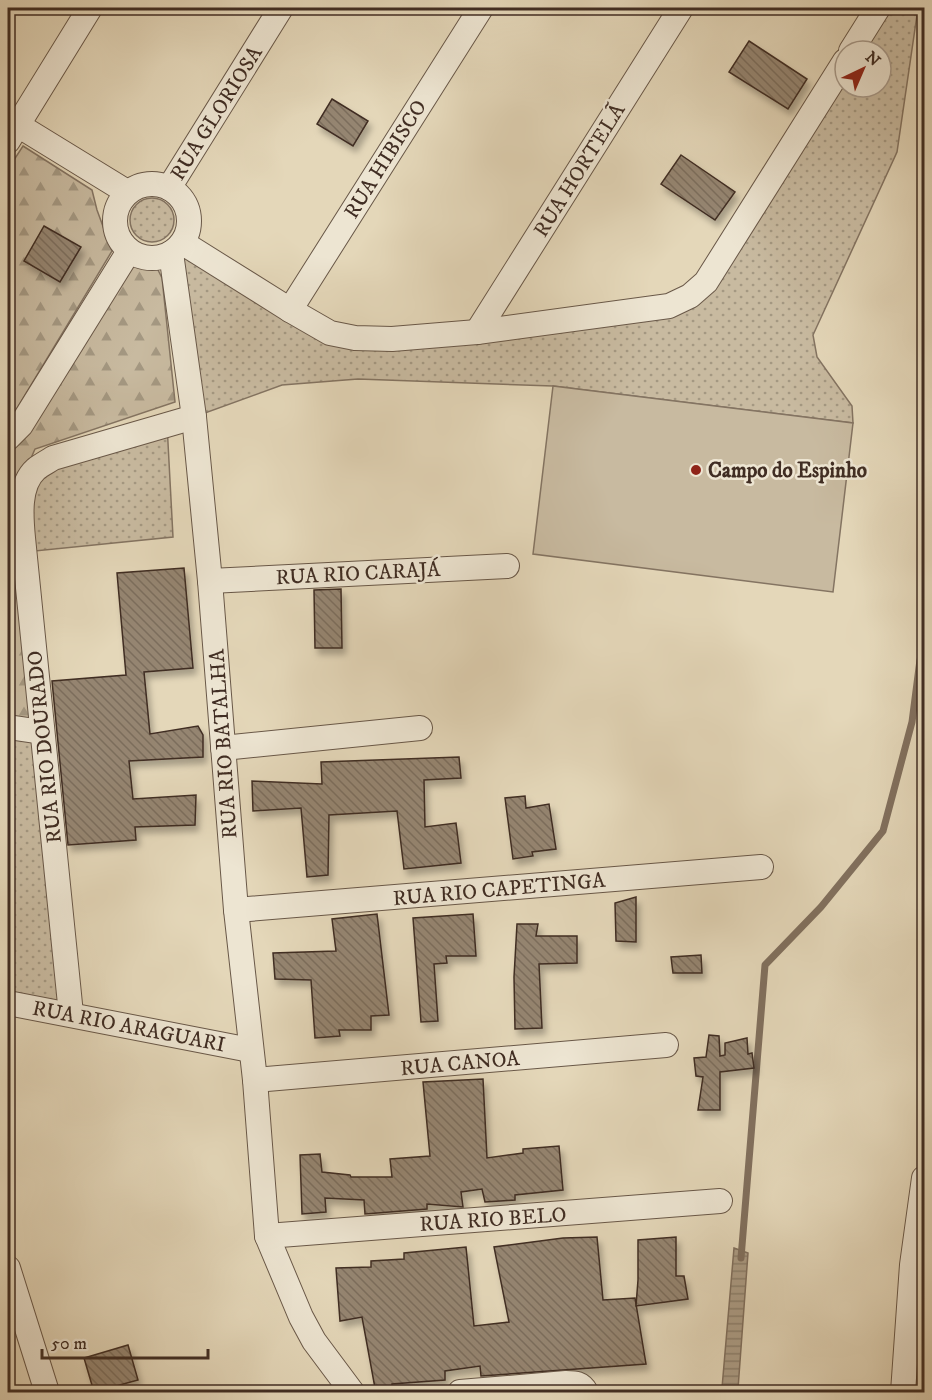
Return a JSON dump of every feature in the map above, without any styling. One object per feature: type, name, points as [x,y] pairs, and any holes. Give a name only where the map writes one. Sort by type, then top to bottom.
[{"type":"street","points":[[90,8],[11,128],[127,192]]},
{"type":"street","name":"RUA GLORIOSA","points":[[169,188],[281,8]]},
{"type":"street","name":"RUA HIBISCO","points":[[290,310],[481,8]]},
{"type":"street","name":"RUA HORTELÃ","points":[[477,332],[681,8]]},
{"type":"street","points":[[859,39],[878,8]]},
{"type":"street","points":[[177,248],[330,333],[355,338],[392,339],[477,332],[669,306],[690,296],[706,282],[833,79]]},
{"type":"street","points":[[159,184],[169,188],[179,195],[186,206],[189,225],[177,248],[150,259],[139,257],[129,251],[117,236],[114,217],[121,199],[137,186],[159,184]]},
{"type":"street","name":"RUA RIO BATALHA","points":[[177,248],[210,581],[236,910],[255,1080],[267,1236],[305,1325],[314,1341],[352,1392]]},
{"type":"street","points":[[8,438],[21,425],[129,251]]},
{"type":"street","name":"RUA RIO DOURADO","points":[[71,1014],[21,517],[27,481],[36,469],[52,458],[194,417]]},
{"type":"street","name":"RUA RIO CARAJÁ","points":[[210,581],[507,566]]},
{"type":"street","points":[[8,728],[42,732]]},
{"type":"street","points":[[223,748],[420,728]]},
{"type":"street","name":"RUA RIO CAPETINGA","points":[[236,910],[761,867]]},
{"type":"street","name":"RUA RIO ARAGUARI","points":[[8,1003],[250,1050]]},
{"type":"street","name":"RUA CANOA","points":[[255,1080],[666,1046]]},
{"type":"street","points":[[903,1392],[912,1265],[924,1178]]},
{"type":"street","name":"RUA RIO BELO","points":[[267,1236],[720,1201]]},
{"type":"street","points":[[8,1268],[47,1392]]},
{"type":"street","points":[[459,1392],[577,1383],[586,1392]]},
{"type":"green space","points":[[878,8],[918,8],[897,152],[813,335],[817,357],[852,406],[853,423],[553,386],[358,379],[282,385],[194,417],[178,248],[355,338],[690,296],[833,79],[833,99],[893,99],[893,39],[859,39]]},
{"type":"green space","points":[[23,146],[92,190],[112,251],[16,410],[8,415],[8,169]]},
{"type":"green space","points":[[152,198],[168,204],[174,220],[168,236],[152,242],[136,236],[130,220],[136,204]]},
{"type":"green space","points":[[137,265],[157,268],[162,278],[175,402],[35,449],[21,481],[35,726],[8,722],[8,443],[122,273]]},
{"type":"green space","name":"Campo do Espinho","points":[[553,386],[853,423],[833,592],[533,554]]},
{"type":"green space","points":[[167,424],[173,537],[25,552],[27,481]]},
{"type":"green space","points":[[8,728],[42,732],[71,1014],[8,1003]]},
{"type":"shaded area","points":[[734,1248],[748,1253],[739,1392],[723,1392],[722,1388]]},
{"type":"building","points":[[749,41],[807,79],[788,109],[729,72]]},
{"type":"building","points":[[332,99],[368,121],[353,146],[317,124]]},
{"type":"building","points":[[681,155],[735,192],[715,220],[661,184]]},
{"type":"building","points":[[44,226],[81,247],[60,282],[24,261]]},
{"type":"building","points":[[184,568],[193,668],[144,672],[150,734],[198,726],[203,735],[203,757],[129,761],[133,799],[196,795],[195,825],[135,827],[136,840],[68,845],[52,681],[126,675],[117,573]]},
{"type":"building","points":[[341,589],[342,648],[315,648],[314,590]]},
{"type":"building","points":[[459,757],[461,778],[424,780],[425,827],[456,823],[461,863],[404,869],[397,811],[329,815],[328,875],[307,877],[301,808],[253,811],[252,781],[322,784],[321,762]]},
{"type":"building","points":[[525,796],[526,808],[549,804],[556,849],[532,852],[533,856],[513,859],[505,798]]},
{"type":"building","points":[[636,897],[636,942],[616,941],[615,903]]},
{"type":"building","points":[[377,914],[389,1015],[371,1016],[371,1030],[339,1030],[340,1036],[315,1038],[311,980],[275,979],[273,953],[336,951],[332,919]]},
{"type":"building","points":[[473,914],[476,956],[446,956],[447,963],[434,964],[438,1021],[421,1022],[413,918]]},
{"type":"building","points":[[517,924],[538,924],[536,936],[577,936],[577,963],[539,964],[542,1028],[515,1029],[514,977]]},
{"type":"building","points":[[701,955],[702,973],[673,973],[671,957]]},
{"type":"building","points":[[709,1035],[719,1036],[720,1056],[725,1055],[725,1043],[747,1038],[748,1054],[752,1053],[754,1068],[720,1072],[720,1110],[698,1110],[703,1077],[696,1076],[694,1058],[706,1057]]},
{"type":"building","points":[[483,1079],[487,1158],[523,1153],[523,1149],[559,1146],[563,1190],[515,1195],[515,1200],[485,1202],[482,1189],[461,1192],[463,1207],[427,1204],[427,1209],[365,1214],[364,1200],[325,1198],[326,1212],[302,1214],[300,1155],[320,1154],[322,1172],[350,1175],[351,1177],[392,1177],[390,1159],[430,1156],[423,1082]]},
{"type":"building","points":[[597,1237],[603,1300],[635,1298],[646,1364],[481,1376],[480,1366],[445,1371],[445,1380],[392,1384],[392,1391],[375,1388],[362,1317],[340,1321],[336,1268],[371,1267],[371,1261],[404,1259],[404,1253],[466,1247],[474,1326],[509,1322],[494,1247],[563,1238]]},
{"type":"building","points":[[676,1237],[676,1276],[684,1276],[688,1299],[636,1306],[638,1240]]},
{"type":"building","points":[[128,1345],[138,1380],[94,1392],[84,1358]]},
{"type":"waterway","points":[[741,1258],[765,965],[821,907],[883,831],[912,722],[920,660]]},
{"type":"place","name":"Campo do Espinho","points":[[696,470]]}]
